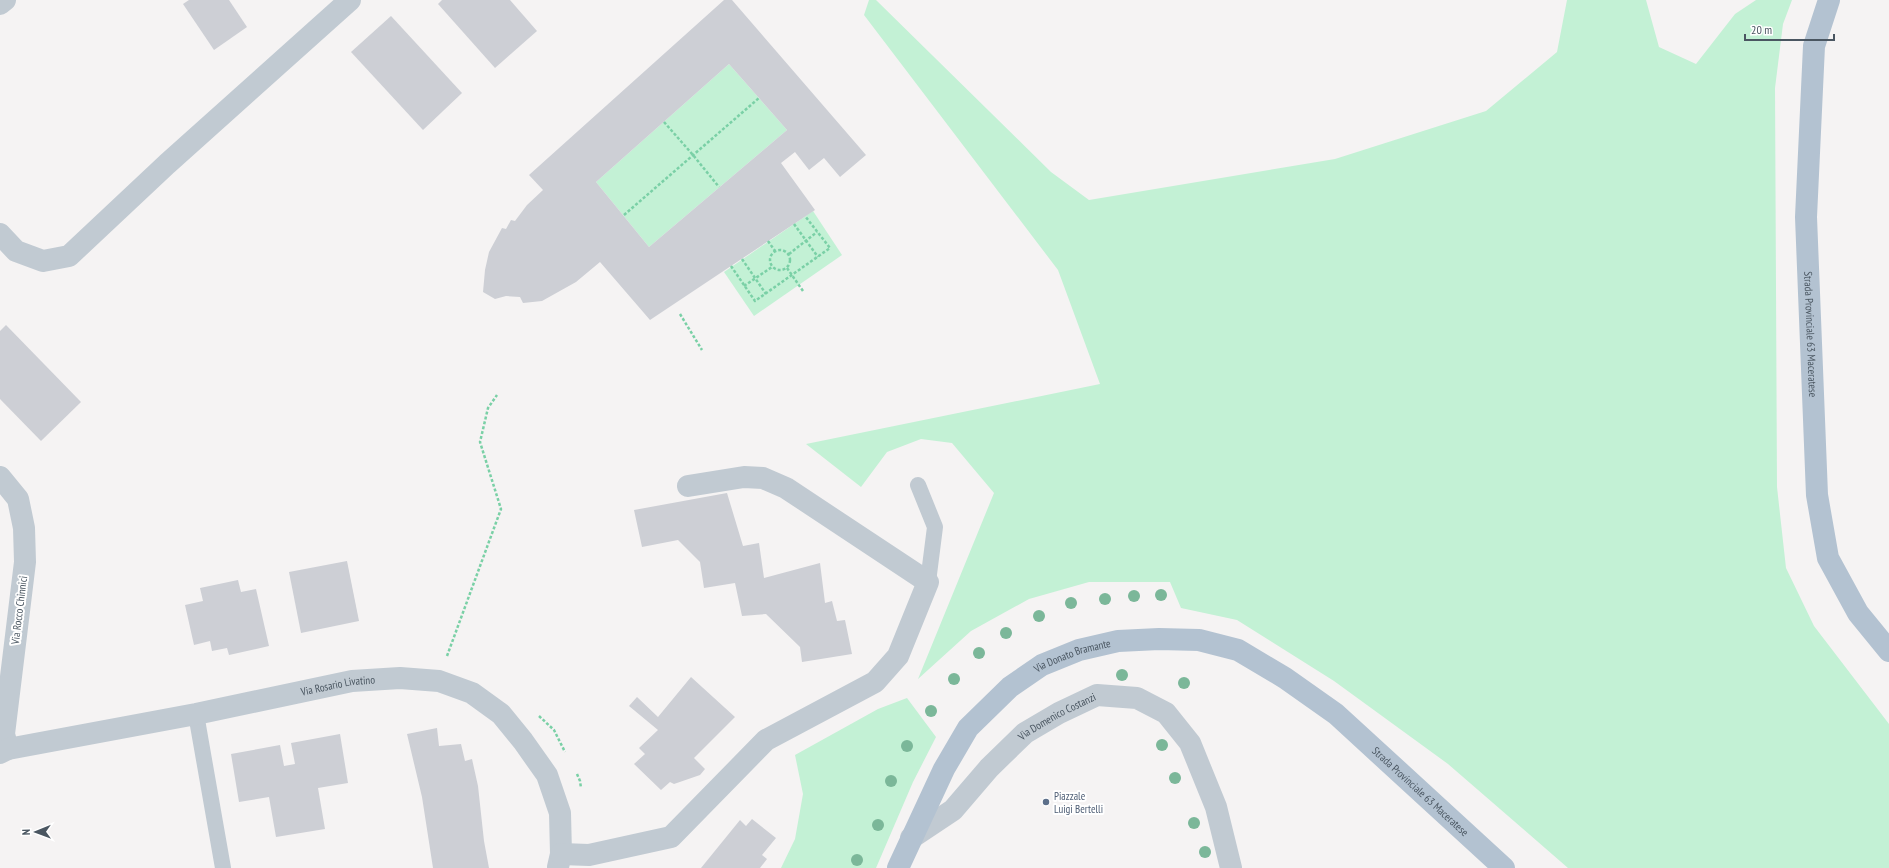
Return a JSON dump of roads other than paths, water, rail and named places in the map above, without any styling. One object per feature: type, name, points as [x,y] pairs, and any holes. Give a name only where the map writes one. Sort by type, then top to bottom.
[{"type":"main road","name":"Strada Provinciale 63 Maceratese","points":[[1829,0],[1814,46],[1806,217],[1817,495],[1828,558],[1858,613],[1889,651]]},
{"type":"main road","name":"Via Donato Bramante","points":[[898,868],[944,768],[968,728],[1010,687],[1042,665],[1079,650],[1124,641],[1159,639],[1205,642],[1238,650],[1285,678],[1336,714]]},
{"type":"main road","name":"Strada Provinciale 63 Maceratese","points":[[1336,714],[1504,868]]},
{"type":"street","points":[[0,4],[5,0]]},
{"type":"street","points":[[0,234],[16,251],[43,261],[69,256],[167,164],[350,0]]},
{"type":"street","name":"Via Rocco Chinnici","points":[[0,477],[18,499],[24,528],[25,562],[4,734],[4,751]]},
{"type":"street","points":[[560,861],[671,837],[766,740],[875,682],[898,656],[928,582],[786,488],[763,478],[744,477],[688,486]]},
{"type":"street","name":"Via Rosario Livatino","points":[[4,751],[196,714],[352,681],[400,678],[439,681],[472,693],[501,714],[527,746],[547,775],[560,813],[560,861]]},
{"type":"street","name":"Via Domenico Costanzi","points":[[911,838],[953,810],[989,768],[1025,733],[1059,713],[1097,695],[1137,698],[1166,713],[1190,743],[1216,807],[1231,868]]},
{"type":"lane","points":[[918,485],[935,527],[928,582]]},
{"type":"lane","points":[[196,714],[224,868]]},
{"type":"place","name":"Piazzale Luigi Bertelli","points":[[1046,802]]}]
